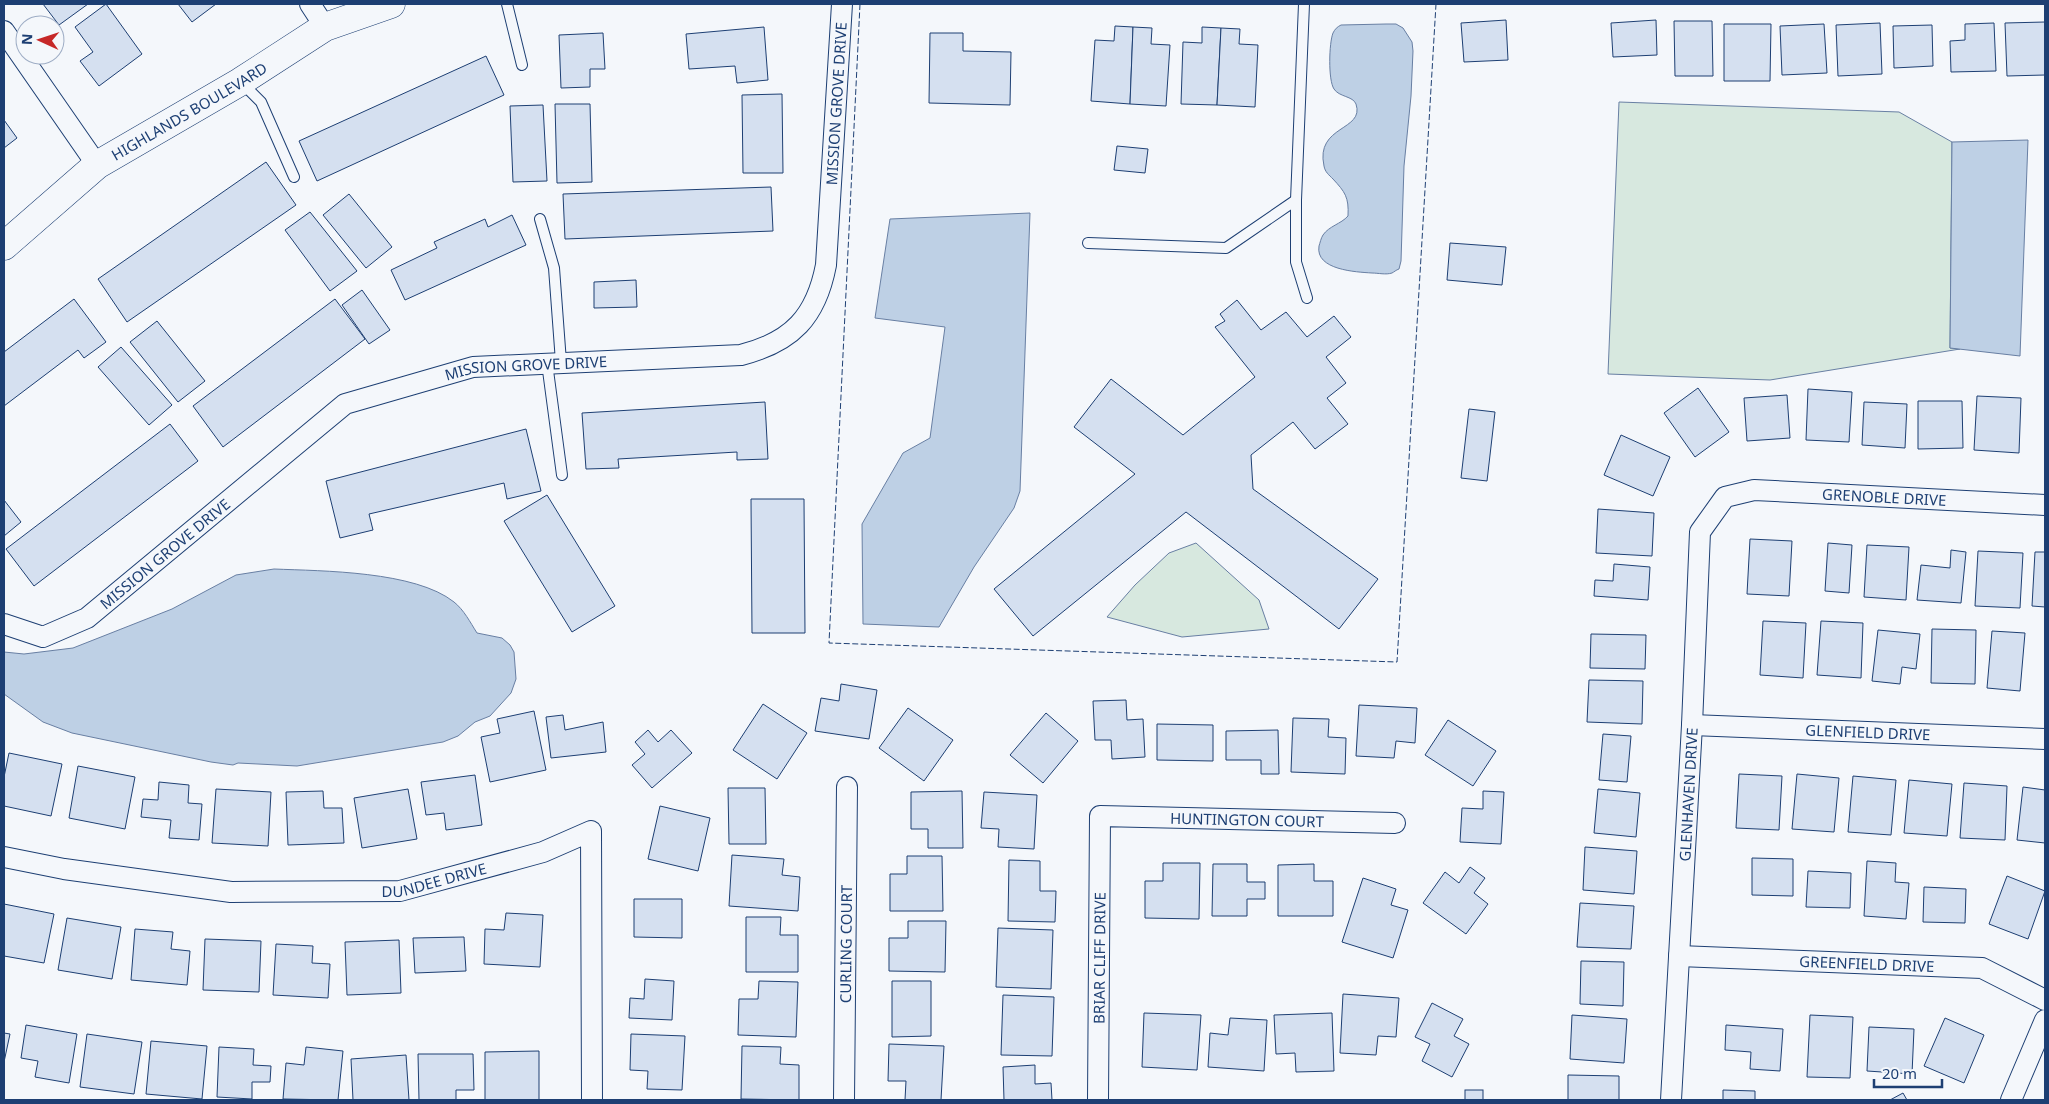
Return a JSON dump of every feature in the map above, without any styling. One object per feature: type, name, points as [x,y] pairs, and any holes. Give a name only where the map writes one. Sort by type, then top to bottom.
[{"type":"street","points":[[310,4],[325,26]]},
{"type":"street","name":"HIGHLANDS BOULEVARD","points":[[4,246],[97,165],[240,82],[325,26],[391,4]]},
{"type":"street","name":"MISSION GROVE DRIVE","points":[[4,624],[43,637],[87,618],[345,404],[473,367],[741,355],[760,350],[780,341],[794,331],[806,319],[822,284],[826,265],[842,4]]},
{"type":"street","points":[[4,31],[97,165]]},
{"type":"street","name":"GRENOBLE DRIVE","points":[[1725,498],[1754,490],[2045,505]]},
{"type":"street","name":"GLENHAVEN DRIVE","points":[[1671,1100],[1692,725],[1700,532],[1725,498]]},
{"type":"street","name":"GLENFIELD DRIVE","points":[[1692,725],[2045,740]]},
{"type":"street","name":"CURLING COURT","points":[[844,1100],[848,787]]},
{"type":"street","name":"HUNTINGTON COURT","points":[[1100,816],[1395,823]]},
{"type":"street","name":"BRIAR CLIFF DRIVE","points":[[1098,1100],[1100,816]]},
{"type":"street","name":"DUNDEE DRIVE","points":[[4,857],[64,869],[232,892],[400,891],[543,852],[591,831],[592,1100]]},
{"type":"street","name":"GREENFIELD DRIVE","points":[[1679,956],[1982,968],[2045,1000]]},
{"type":"street","points":[[2011,1100],[2045,1020]]},
{"type":"lane","points":[[508,4],[522,65]]},
{"type":"lane","points":[[1304,4],[1296,200],[1296,262],[1307,298]]},
{"type":"lane","points":[[240,82],[261,102],[294,177]]},
{"type":"lane","points":[[1088,243],[1226,248],[1296,200]]},
{"type":"lane","points":[[540,219],[554,268],[554,363],[562,475]]},
{"type":"shaded area","points":[[1619,102],[1899,112],[1952,142],[1950,348],[1960,349],[1770,380],[1608,374]]},
{"type":"shaded area","points":[[1196,543],[1259,600],[1269,629],[1182,637],[1107,617],[1135,585],[1169,553]]},
{"type":"water","points":[[1396,24],[1403,28],[1412,42],[1413,51],[1411,96],[1404,166],[1401,261],[1399,269],[1392,273],[1356,272],[1330,265],[1319,254],[1322,236],[1348,216],[1348,204],[1345,195],[1325,170],[1323,153],[1326,143],[1333,135],[1354,119],[1357,113],[1354,101],[1336,92],[1332,84],[1331,45],[1333,33],[1341,25]]},
{"type":"water","points":[[2028,140],[2020,356],[1950,348],[1952,142]]},
{"type":"water","points":[[1030,213],[1020,491],[1014,508],[974,567],[939,627],[863,624],[862,524],[903,453],[930,438],[945,327],[875,318],[890,219]]},
{"type":"water","points":[[274,569],[342,572],[393,578],[437,592],[458,605],[477,633],[502,638],[510,645],[514,652],[516,679],[511,693],[490,716],[475,722],[458,736],[443,742],[297,766],[238,763],[233,765],[211,762],[72,733],[43,722],[4,694],[4,652],[24,654],[73,648],[172,609],[236,575]]},
{"type":"building","points":[[43,4],[88,4],[65,21],[65,15],[51,15]]},
{"type":"building","points":[[106,4],[142,54],[99,86],[80,61],[93,52],[75,27]]},
{"type":"building","points":[[178,4],[216,4],[192,22]]},
{"type":"building","points":[[1506,20],[1508,60],[1464,62],[1461,23]]},
{"type":"building","points":[[1656,20],[1657,55],[1613,57],[1611,23]]},
{"type":"building","points":[[1674,21],[1712,21],[1713,76],[1675,76]]},
{"type":"building","points":[[2045,22],[2045,75],[2007,76],[2005,23]]},
{"type":"building","points":[[1880,23],[1882,74],[1838,76],[1836,25]]},
{"type":"building","points":[[1994,23],[1996,71],[1951,72],[1950,41],[1965,40],[1965,24]]},
{"type":"building","points":[[1724,24],[1771,24],[1770,81],[1724,81]]},
{"type":"building","points":[[1824,24],[1827,73],[1782,75],[1780,26]]},
{"type":"building","points":[[1932,25],[1933,66],[1894,68],[1893,26]]},
{"type":"building","points":[[1115,26],[1133,27],[1130,104],[1091,101],[1095,40],[1114,41]]},
{"type":"building","points":[[764,27],[768,80],[737,83],[735,66],[689,69],[686,34]]},
{"type":"building","points":[[1133,27],[1152,28],[1151,44],[1170,45],[1166,106],[1130,104]]},
{"type":"building","points":[[1202,27],[1221,28],[1217,105],[1181,104],[1183,42],[1202,43]]},
{"type":"building","points":[[1221,28],[1240,29],[1239,44],[1258,45],[1255,107],[1217,105]]},
{"type":"building","points":[[603,33],[605,69],[590,69],[590,87],[561,88],[559,35]]},
{"type":"building","points":[[930,33],[963,33],[963,51],[1011,52],[1010,105],[929,103]]},
{"type":"building","points":[[486,56],[504,95],[317,181],[299,141]]},
{"type":"building","points":[[782,94],[783,173],[743,173],[742,95]]},
{"type":"building","points":[[555,104],[590,104],[592,182],[557,183]]},
{"type":"building","points":[[543,105],[547,181],[513,182],[510,106]]},
{"type":"building","points":[[4,120],[17,138],[4,148]]},
{"type":"building","points":[[1117,146],[1148,149],[1145,173],[1114,170]]},
{"type":"building","points":[[266,162],[296,205],[127,322],[98,279]]},
{"type":"building","points":[[771,187],[773,231],[565,239],[563,194]]},
{"type":"building","points":[[349,194],[392,247],[366,268],[323,215]]},
{"type":"building","points":[[310,212],[357,271],[330,291],[285,230]]},
{"type":"building","points":[[512,215],[526,245],[405,300],[391,270],[437,248],[434,242],[485,219],[488,227]]},
{"type":"building","points":[[1450,243],[1506,247],[1502,285],[1447,280]]},
{"type":"building","points":[[636,280],[637,307],[594,308],[594,282]]},
{"type":"building","points":[[362,290],[390,330],[369,344],[342,305]]},
{"type":"building","points":[[74,299],[106,342],[84,358],[78,350],[4,406],[4,352]]},
{"type":"building","points":[[335,299],[365,339],[223,447],[193,406]]},
{"type":"building","points":[[1237,300],[1261,330],[1286,312],[1307,337],[1334,316],[1351,337],[1326,357],[1346,383],[1327,398],[1348,424],[1315,449],[1293,422],[1251,455],[1253,489],[1378,579],[1339,629],[1186,512],[1033,636],[994,589],[1135,474],[1074,427],[1111,379],[1183,435],[1255,377],[1215,327],[1225,321],[1220,314]]},
{"type":"building","points":[[157,321],[205,381],[178,402],[130,342]]},
{"type":"building","points":[[121,347],[172,405],[149,425],[98,367]]},
{"type":"building","points":[[1698,388],[1729,432],[1695,457],[1664,413]]},
{"type":"building","points":[[1808,389],[1852,392],[1849,442],[1806,440]]},
{"type":"building","points":[[1787,395],[1790,438],[1747,441],[1744,398]]},
{"type":"building","points":[[1977,396],[2021,398],[2019,453],[1974,450]]},
{"type":"building","points":[[1918,401],[1962,401],[1963,448],[1918,449]]},
{"type":"building","points":[[765,402],[768,459],[737,460],[737,452],[618,459],[619,468],[586,469],[582,413]]},
{"type":"building","points":[[1864,402],[1907,404],[1905,448],[1862,445]]},
{"type":"building","points":[[1469,409],[1495,412],[1487,481],[1461,478]]},
{"type":"building","points":[[170,424],[198,461],[34,586],[6,549]]},
{"type":"building","points":[[526,429],[541,491],[507,499],[504,483],[369,514],[373,530],[340,538],[326,481]]},
{"type":"building","points":[[1621,435],[1670,457],[1653,496],[1604,475]]},
{"type":"building","points":[[547,495],[615,606],[572,632],[504,521]]},
{"type":"building","points":[[751,499],[804,499],[805,633],[752,633]]},
{"type":"building","points":[[4,500],[21,522],[4,536]]},
{"type":"building","points":[[1598,509],[1654,513],[1652,556],[1596,553]]},
{"type":"building","points":[[1750,539],[1792,541],[1789,596],[1747,594]]},
{"type":"building","points":[[1828,543],[1852,545],[1849,593],[1825,591]]},
{"type":"building","points":[[1867,545],[1909,547],[1906,600],[1864,597]]},
{"type":"building","points":[[1951,550],[1966,552],[1961,603],[1917,600],[1921,565],[1950,568]]},
{"type":"building","points":[[1978,551],[2023,553],[2020,608],[1975,606]]},
{"type":"building","points":[[2035,552],[2045,552],[2045,607],[2032,606]]},
{"type":"building","points":[[1614,564],[1650,567],[1648,600],[1594,596],[1595,580],[1613,581]]},
{"type":"building","points":[[1763,621],[1806,623],[1803,678],[1760,675]]},
{"type":"building","points":[[1821,621],[1863,623],[1861,678],[1817,675]]},
{"type":"building","points":[[1932,629],[1976,630],[1975,684],[1931,683]]},
{"type":"building","points":[[1878,630],[1920,634],[1916,669],[1902,667],[1900,684],[1872,681]]},
{"type":"building","points":[[1992,631],[2025,633],[2020,691],[1987,688]]},
{"type":"building","points":[[1591,634],[1646,635],[1645,669],[1590,668]]},
{"type":"building","points":[[1589,680],[1643,681],[1642,724],[1587,722]]},
{"type":"building","points":[[841,684],[877,690],[869,739],[815,731],[821,698],[839,701]]},
{"type":"building","points":[[1126,700],[1127,720],[1143,719],[1145,757],[1112,759],[1111,740],[1095,740],[1093,701]]},
{"type":"building","points":[[763,704],[807,733],[777,779],[733,750]]},
{"type":"building","points":[[1359,705],[1417,708],[1415,743],[1396,741],[1394,758],[1356,756]]},
{"type":"building","points":[[908,708],[953,740],[924,781],[879,748]]},
{"type":"building","points":[[534,711],[546,770],[490,782],[481,737],[500,733],[497,719]]},
{"type":"building","points":[[1046,713],[1078,741],[1043,783],[1010,755]]},
{"type":"building","points":[[563,715],[565,730],[603,722],[606,752],[551,758],[546,717]]},
{"type":"building","points":[[1293,718],[1329,719],[1328,737],[1346,738],[1345,774],[1291,772]]},
{"type":"building","points":[[1448,720],[1496,751],[1473,786],[1425,755]]},
{"type":"building","points":[[1157,724],[1213,725],[1213,761],[1157,760]]},
{"type":"building","points":[[648,730],[658,742],[671,730],[692,753],[652,788],[632,765],[645,754],[635,742]]},
{"type":"building","points":[[1278,730],[1279,774],[1261,774],[1261,760],[1226,760],[1226,731]]},
{"type":"building","points":[[1603,734],[1631,736],[1627,782],[1599,780]]},
{"type":"building","points":[[9,753],[62,764],[51,816],[4,806],[4,777]]},
{"type":"building","points":[[78,766],[135,777],[125,829],[69,818]]},
{"type":"building","points":[[1739,774],[1782,776],[1779,830],[1736,828]]},
{"type":"building","points":[[1797,774],[1839,778],[1834,832],[1792,829]]},
{"type":"building","points":[[475,775],[482,825],[446,830],[444,813],[426,815],[421,782]]},
{"type":"building","points":[[1853,776],[1896,780],[1891,835],[1848,832]]},
{"type":"building","points":[[1909,780],[1952,784],[1947,836],[1904,833]]},
{"type":"building","points":[[159,782],[189,785],[188,803],[202,804],[199,840],[169,838],[171,820],[141,817],[143,799],[158,800]]},
{"type":"building","points":[[1964,783],[2007,786],[2005,840],[1960,838]]},
{"type":"building","points":[[2023,787],[2045,790],[2045,843],[2017,840]]},
{"type":"building","points":[[728,788],[765,788],[766,844],[729,844]]},
{"type":"building","points":[[216,789],[271,792],[268,846],[212,843]]},
{"type":"building","points":[[408,789],[417,839],[362,848],[354,798]]},
{"type":"building","points":[[1598,789],[1640,793],[1636,837],[1594,833]]},
{"type":"building","points":[[323,791],[324,808],[342,808],[344,843],[288,845],[286,792]]},
{"type":"building","points":[[962,791],[963,848],[928,848],[928,829],[911,829],[911,792]]},
{"type":"building","points":[[1483,791],[1504,792],[1501,844],[1460,842],[1462,808],[1483,809]]},
{"type":"building","points":[[984,792],[1037,795],[1034,849],[998,847],[999,829],[981,828]]},
{"type":"building","points":[[660,806],[710,818],[698,871],[648,859]]},
{"type":"building","points":[[1585,847],[1637,851],[1634,894],[1583,890]]},
{"type":"building","points":[[732,855],[784,859],[782,875],[800,877],[798,911],[729,906]]},
{"type":"building","points":[[907,856],[942,856],[943,911],[890,911],[890,874],[907,874]]},
{"type":"building","points":[[1752,858],[1793,859],[1793,896],[1752,895]]},
{"type":"building","points":[[1009,860],[1040,861],[1040,891],[1056,891],[1055,922],[1008,921]]},
{"type":"building","points":[[1867,861],[1896,863],[1895,882],[1909,883],[1906,919],[1864,916]]},
{"type":"building","points":[[1163,863],[1200,863],[1199,919],[1145,918],[1145,881],[1163,881]]},
{"type":"building","points":[[1213,864],[1247,864],[1247,882],[1265,882],[1265,899],[1247,899],[1247,916],[1212,916]]},
{"type":"building","points":[[1314,864],[1314,881],[1333,881],[1333,916],[1278,916],[1278,865]]},
{"type":"building","points":[[1470,867],[1485,878],[1474,893],[1488,904],[1466,934],[1423,903],[1445,872],[1459,883]]},
{"type":"building","points":[[1808,871],[1851,873],[1850,908],[1806,907]]},
{"type":"building","points":[[2007,876],[2045,891],[2028,939],[1989,924]]},
{"type":"building","points":[[1363,878],[1396,889],[1391,905],[1408,910],[1393,958],[1342,942]]},
{"type":"building","points":[[1924,887],[1966,889],[1965,923],[1923,922]]},
{"type":"building","points":[[634,899],[682,899],[682,938],[634,937]]},
{"type":"building","points":[[1580,903],[1634,906],[1631,949],[1577,947]]},
{"type":"building","points":[[4,904],[54,914],[44,963],[4,956]]},
{"type":"building","points":[[506,913],[543,915],[540,967],[484,964],[485,929],[504,930]]},
{"type":"building","points":[[746,917],[781,917],[780,935],[798,935],[798,972],[746,972]]},
{"type":"building","points":[[67,918],[121,927],[112,979],[58,970]]},
{"type":"building","points":[[908,921],[946,921],[945,972],[889,971],[889,938],[908,938]]},
{"type":"building","points":[[998,928],[1053,930],[1051,989],[996,987]]},
{"type":"building","points":[[135,929],[173,932],[171,949],[190,951],[187,985],[131,980]]},
{"type":"building","points":[[464,937],[466,971],[415,973],[413,938]]},
{"type":"building","points":[[205,939],[261,941],[259,992],[203,990]]},
{"type":"building","points":[[399,940],[401,993],[347,995],[345,942]]},
{"type":"building","points":[[276,944],[313,946],[312,963],[330,964],[328,998],[273,995]]},
{"type":"building","points":[[1581,961],[1624,962],[1623,1006],[1580,1004]]},
{"type":"building","points":[[645,979],[674,981],[672,1020],[629,1018],[630,998],[644,999]]},
{"type":"building","points":[[759,981],[798,982],[796,1037],[738,1035],[739,999],[758,999]]},
{"type":"building","points":[[892,981],[931,981],[931,1036],[892,1037]]},
{"type":"building","points":[[1343,994],[1399,998],[1396,1037],[1378,1036],[1376,1055],[1340,1053]]},
{"type":"building","points":[[1003,995],[1054,997],[1052,1056],[1001,1055]]},
{"type":"building","points":[[1432,1003],[1463,1019],[1454,1036],[1469,1044],[1452,1077],[1422,1061],[1430,1044],[1415,1037]]},
{"type":"building","points":[[1144,1013],[1201,1015],[1197,1070],[1142,1067]]},
{"type":"building","points":[[1332,1013],[1334,1071],[1296,1072],[1295,1053],[1276,1054],[1274,1015]]},
{"type":"building","points":[[1572,1015],[1627,1019],[1624,1063],[1570,1059]]},
{"type":"building","points":[[1810,1015],[1853,1017],[1850,1078],[1807,1077]]},
{"type":"building","points":[[1230,1018],[1267,1020],[1264,1071],[1208,1067],[1210,1033],[1228,1035]]},
{"type":"building","points":[[1945,1018],[1984,1035],[1964,1083],[1924,1066]]},
{"type":"building","points":[[26,1025],[77,1034],[69,1083],[35,1077],[38,1061],[21,1058]]},
{"type":"building","points":[[1726,1025],[1783,1029],[1780,1071],[1750,1069],[1751,1052],[1725,1050]]},
{"type":"building","points":[[1869,1027],[1914,1029],[1912,1074],[1867,1071]]},
{"type":"building","points":[[4,1033],[10,1034],[4,1062]]},
{"type":"building","points":[[87,1034],[142,1042],[134,1094],[80,1087]]},
{"type":"building","points":[[631,1034],[685,1036],[682,1090],[647,1089],[648,1071],[630,1070]]},
{"type":"building","points":[[151,1041],[207,1046],[202,1099],[146,1094]]},
{"type":"building","points":[[889,1044],[944,1046],[941,1100],[905,1100],[906,1081],[888,1081]]},
{"type":"building","points":[[742,1046],[781,1047],[780,1064],[799,1065],[799,1100],[741,1099]]},
{"type":"building","points":[[219,1047],[254,1049],[253,1065],[271,1066],[270,1082],[252,1082],[252,1099],[217,1097]]},
{"type":"building","points":[[306,1047],[343,1051],[338,1100],[283,1099],[286,1063],[304,1065]]},
{"type":"building","points":[[539,1051],[539,1100],[485,1100],[485,1052]]},
{"type":"building","points":[[418,1054],[473,1054],[474,1090],[456,1090],[456,1100],[419,1100]]},
{"type":"building","points":[[406,1055],[409,1100],[353,1100],[351,1059]]},
{"type":"building","points":[[1035,1065],[1035,1084],[1051,1083],[1052,1100],[1004,1100],[1003,1067]]},
{"type":"building","points":[[1568,1075],[1619,1076],[1619,1100],[1568,1100]]},
{"type":"building","points":[[1465,1090],[1483,1090],[1483,1100],[1465,1100]]},
{"type":"building","points":[[1723,1090],[1755,1091],[1755,1100],[1723,1100]]},
{"type":"building","points":[[1903,1093],[1907,1100],[1890,1100]]},
{"type":"fence","points":[[860,4],[829,643],[1397,662],[1436,4]]}]
